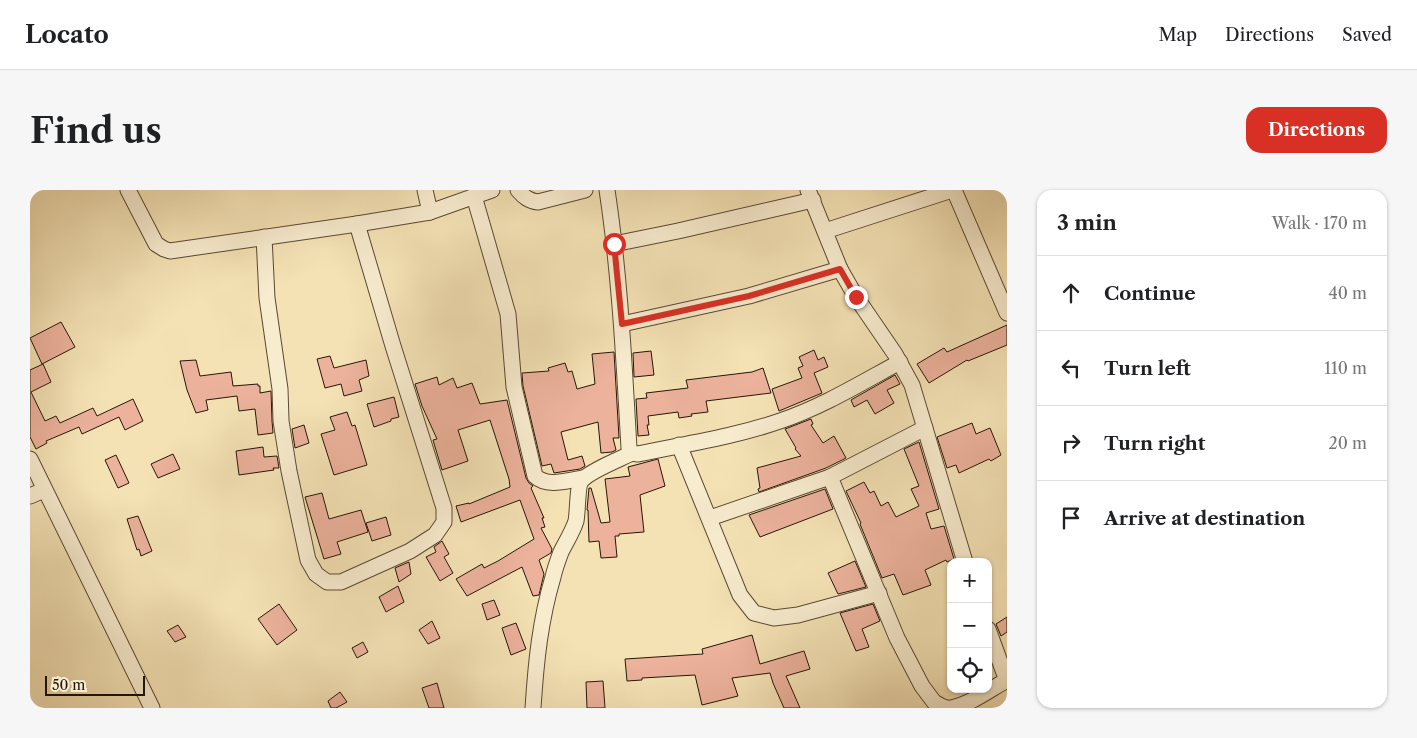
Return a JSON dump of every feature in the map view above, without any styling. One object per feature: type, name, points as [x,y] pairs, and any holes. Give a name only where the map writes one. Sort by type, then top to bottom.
[{"type":"street","points":[[128,190],[156,244],[170,250],[430,212],[492,190]]},
{"type":"street","points":[[425,190],[430,212]]},
{"type":"street","points":[[518,190],[532,202],[584,190]]},
{"type":"street","points":[[607,190],[622,324],[629,448],[632,453]]},
{"type":"street","points":[[825,230],[953,190],[1007,313]]},
{"type":"street","points":[[614,244],[678,231],[811,195],[840,269],[856,297],[900,362],[912,385],[964,558]]},
{"type":"street","points":[[474,196],[508,314],[514,387],[535,476],[540,481],[551,483],[584,478],[632,453],[638,454],[679,446],[779,421],[811,408],[900,362]]},
{"type":"street","points":[[264,237],[267,298],[280,395],[281,420],[289,471],[308,560],[316,574],[326,582],[341,582],[410,551],[435,535],[444,522],[444,508],[357,224]]},
{"type":"street","points":[[622,324],[749,296],[840,269]]},
{"type":"street","points":[[710,518],[830,477],[925,428]]},
{"type":"street","points":[[679,446],[740,595],[754,613],[774,618],[798,615],[879,593]]},
{"type":"street","points":[[30,459],[152,708]]},
{"type":"street","points":[[830,477],[898,638],[922,686],[934,702],[944,708],[959,706],[1007,680],[992,640]]},
{"type":"street","points":[[532,708],[542,618],[560,554],[575,523],[580,483],[584,478]]},
{"type":"street","points":[[30,496],[44,490]]},
{"type":"building","points":[[61,322],[75,347],[42,364],[30,338]]},
{"type":"building","points":[[1007,325],[1007,345],[967,360],[929,383],[917,364],[944,348],[947,352]]},
{"type":"building","points":[[814,350],[818,360],[824,357],[828,367],[814,373],[822,393],[779,411],[772,389],[802,378],[798,368],[803,366],[799,357]]},
{"type":"building","points":[[651,351],[654,375],[634,377],[633,353]]},
{"type":"building","points":[[614,352],[619,438],[613,438],[616,450],[601,453],[598,422],[561,432],[568,460],[582,456],[585,466],[580,469],[554,473],[551,464],[542,466],[523,386],[522,373],[549,371],[548,368],[565,363],[568,372],[572,371],[577,389],[595,384],[592,354]]},
{"type":"building","points":[[330,356],[334,368],[366,360],[369,376],[359,380],[362,391],[344,396],[341,384],[325,388],[317,359]]},
{"type":"building","points":[[196,360],[200,376],[231,372],[233,386],[258,384],[260,386],[260,393],[271,391],[273,433],[258,435],[255,409],[239,411],[237,396],[206,400],[208,410],[196,413],[187,390],[180,361]]},
{"type":"building","points":[[43,364],[51,382],[31,392],[45,421],[56,416],[60,423],[93,408],[97,416],[133,399],[143,421],[125,430],[119,417],[82,434],[79,427],[46,441],[47,443],[36,449],[30,437],[30,370]]},
{"type":"building","points":[[763,368],[771,393],[706,401],[708,412],[691,414],[692,416],[679,418],[678,412],[648,416],[649,435],[638,436],[636,399],[647,398],[646,393],[688,388],[686,380],[752,372]]},
{"type":"building","points":[[895,375],[900,384],[887,390],[894,403],[875,414],[867,400],[854,407],[851,400]]},
{"type":"building","points":[[437,377],[439,385],[453,378],[457,388],[472,383],[480,404],[507,400],[526,478],[533,486],[531,488],[544,518],[542,518],[545,527],[541,528],[552,549],[551,553],[539,560],[544,574],[539,595],[533,596],[522,567],[467,596],[456,579],[482,564],[484,568],[498,561],[534,539],[520,500],[461,522],[456,506],[469,504],[510,487],[509,479],[490,420],[458,430],[468,461],[442,470],[433,440],[437,439],[422,406],[415,384]]},
{"type":"building","points":[[394,397],[399,417],[374,427],[367,404]]},
{"type":"building","points":[[347,412],[352,426],[355,425],[367,465],[334,475],[321,434],[335,430],[330,417]]},
{"type":"building","points":[[811,419],[813,424],[811,425],[823,443],[834,436],[846,458],[826,468],[759,492],[757,468],[801,456],[795,449],[785,429]]},
{"type":"building","points":[[972,423],[976,434],[990,428],[1001,455],[991,461],[989,459],[959,473],[956,465],[947,468],[937,437]]},
{"type":"building","points":[[304,425],[309,443],[295,448],[292,429]]},
{"type":"building","points":[[919,442],[939,509],[926,513],[931,529],[944,526],[954,558],[947,558],[947,562],[946,560],[925,570],[931,585],[903,595],[894,574],[882,578],[861,523],[846,491],[864,482],[870,493],[874,491],[881,506],[888,502],[896,517],[919,506],[911,489],[919,486],[904,449]]},
{"type":"building","points":[[263,447],[264,457],[277,456],[279,468],[239,475],[236,451]]},
{"type":"building","points":[[173,454],[180,469],[158,478],[151,464]]},
{"type":"building","points":[[116,455],[129,483],[118,488],[105,460]]},
{"type":"building","points":[[658,459],[665,486],[640,495],[644,532],[615,536],[617,557],[601,558],[599,541],[589,542],[587,510],[589,488],[591,488],[601,523],[610,522],[605,479],[630,476],[628,467]]},
{"type":"building","points":[[825,489],[833,509],[760,537],[749,515]]},
{"type":"building","points":[[322,493],[329,519],[361,510],[368,532],[337,542],[341,554],[324,559],[305,497]]},
{"type":"building","points":[[138,516],[152,551],[141,556],[139,549],[137,550],[127,519]]},
{"type":"building","points":[[386,517],[391,535],[372,541],[366,523]]},
{"type":"building","points":[[442,541],[449,554],[444,557],[453,573],[440,581],[426,557],[436,552],[434,547]]},
{"type":"building","points":[[855,561],[866,587],[838,594],[828,573]]},
{"type":"building","points":[[409,562],[411,574],[399,582],[395,568]]},
{"type":"building","points":[[398,586],[404,602],[386,612],[379,597]]},
{"type":"building","points":[[494,600],[500,615],[487,620],[482,604]]},
{"type":"building","points":[[279,604],[297,630],[277,645],[258,619]]},
{"type":"building","points":[[873,604],[880,621],[862,629],[869,647],[856,651],[840,613]]},
{"type":"building","points":[[1007,617],[1007,632],[1001,636],[996,624]]},
{"type":"building","points":[[432,621],[440,638],[428,644],[419,630]]},
{"type":"building","points":[[516,623],[526,649],[511,655],[502,628]]},
{"type":"building","points":[[178,625],[186,637],[175,642],[167,631]]},
{"type":"building","points":[[752,635],[760,664],[804,651],[810,669],[786,676],[800,708],[784,708],[770,673],[732,678],[738,696],[702,705],[695,675],[642,678],[642,680],[627,681],[625,659],[703,654],[702,649]]},
{"type":"building","points":[[363,642],[368,652],[357,658],[352,648]]},
{"type":"building","points":[[603,681],[605,708],[587,708],[586,682]]},
{"type":"building","points":[[437,683],[444,708],[429,708],[422,688]]},
{"type":"building","points":[[340,692],[347,702],[336,708],[331,708],[328,701]]},
{"type":"route","points":[[614,244],[622,324],[749,296],[840,269],[856,297]]}]
